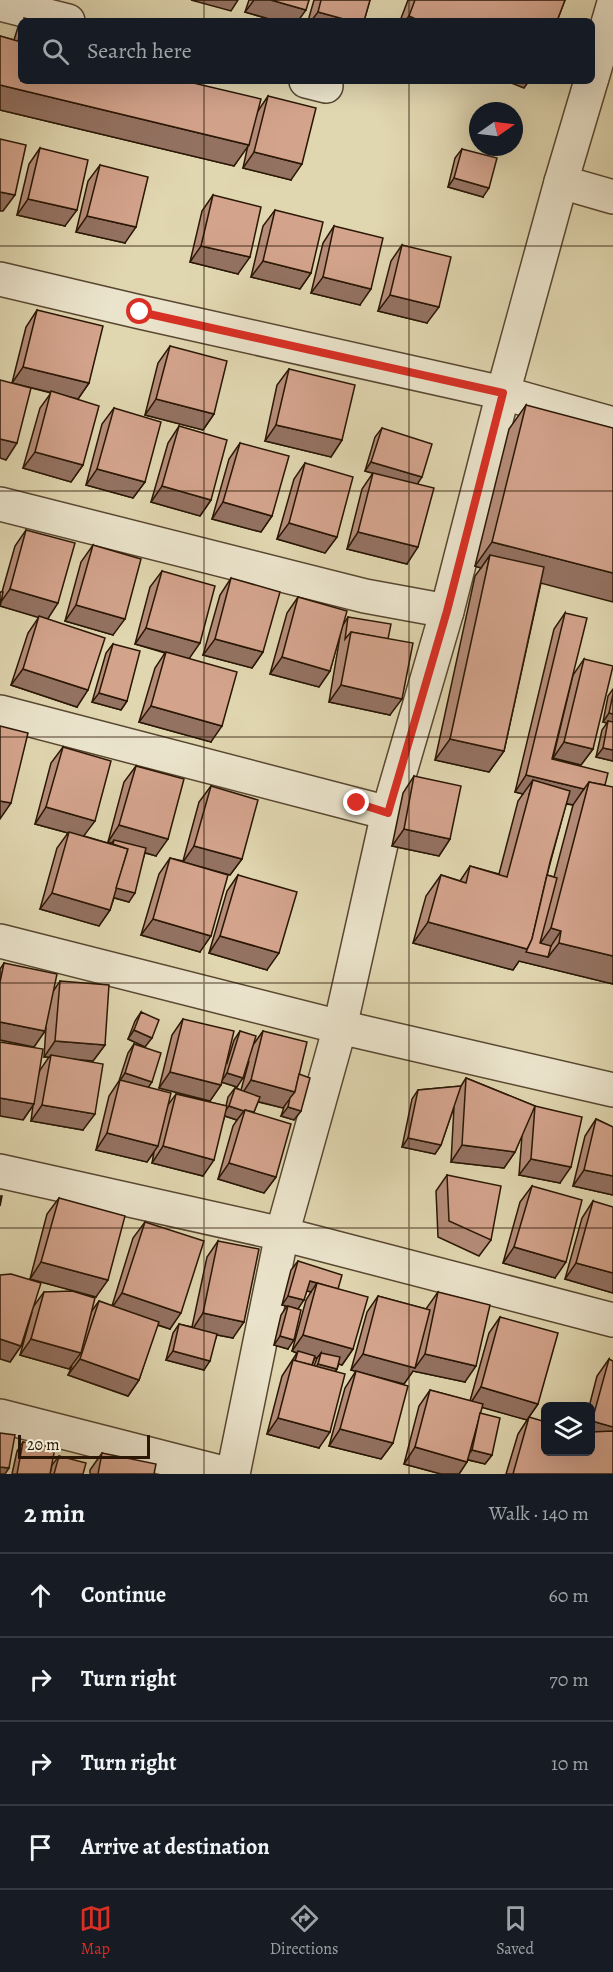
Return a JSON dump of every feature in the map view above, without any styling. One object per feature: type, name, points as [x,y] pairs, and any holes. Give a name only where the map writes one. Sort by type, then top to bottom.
[{"type":"street","points":[[0,4],[56,18]]},
{"type":"street","points":[[595,69],[613,6]]},
{"type":"street","points":[[233,1474],[282,1234],[340,1027],[388,813],[447,611],[503,393],[590,84]]},
{"type":"street","points":[[561,182],[613,197]]},
{"type":"street","points":[[0,279],[503,393],[613,424]]},
{"type":"street","points":[[0,504],[365,596],[447,611]]},
{"type":"street","points":[[0,712],[388,813]]},
{"type":"street","points":[[0,941],[340,1027],[613,1090]]},
{"type":"street","points":[[0,1171],[282,1234],[613,1320]]},
{"type":"street","points":[[0,1416],[226,1474]]},
{"type":"building","points":[[271,0],[309,0],[306,10]]},
{"type":"building","points":[[321,0],[370,0],[365,18],[340,18],[318,12]]},
{"type":"building","points":[[415,0],[565,0],[558,18],[413,18],[409,16]]},
{"type":"building","points":[[0,36],[18,41],[18,84],[198,84],[261,99],[249,145],[0,85]]},
{"type":"building","points":[[268,96],[316,108],[302,164],[254,152]]},
{"type":"building","points":[[0,139],[26,145],[15,195],[0,192]]},
{"type":"building","points":[[40,148],[88,160],[77,210],[28,199]]},
{"type":"building","points":[[462,149],[469,151],[469,156],[497,158],[489,188],[454,178]]},
{"type":"building","points":[[100,165],[148,177],[136,227],[87,216]]},
{"type":"building","points":[[213,195],[261,207],[250,257],[201,246]]},
{"type":"building","points":[[275,210],[323,222],[311,273],[263,261]]},
{"type":"building","points":[[334,226],[383,238],[371,289],[323,277]]},
{"type":"building","points":[[402,245],[451,257],[439,307],[390,295]]},
{"type":"building","points":[[37,310],[103,326],[89,383],[23,367]]},
{"type":"building","points":[[170,346],[227,361],[214,414],[156,399]]},
{"type":"building","points":[[289,369],[355,385],[342,440],[276,425]]},
{"type":"building","points":[[0,380],[31,388],[17,443],[0,439]]},
{"type":"building","points":[[51,391],[99,406],[83,465],[35,452]]},
{"type":"building","points":[[526,405],[613,428],[613,573],[492,542]]},
{"type":"building","points":[[114,408],[161,422],[145,482],[97,469]]},
{"type":"building","points":[[179,426],[227,440],[211,500],[162,486]]},
{"type":"building","points":[[382,428],[432,444],[422,477],[371,462]]},
{"type":"building","points":[[240,443],[289,456],[272,516],[223,502]]},
{"type":"building","points":[[305,463],[353,477],[337,537],[289,523]]},
{"type":"building","points":[[373,473],[434,488],[418,547],[358,532]]},
{"type":"building","points":[[26,530],[75,543],[58,603],[10,589]]},
{"type":"building","points":[[93,545],[141,559],[125,619],[76,605]]},
{"type":"building","points":[[490,555],[544,567],[504,751],[450,739]]},
{"type":"building","points":[[162,571],[215,586],[200,643],[146,628]]},
{"type":"building","points":[[231,578],[280,592],[263,652],[215,639]]},
{"type":"building","points":[[298,597],[347,611],[330,671],[282,657]]},
{"type":"building","points":[[565,613],[587,618],[552,759],[608,773],[605,785],[589,782],[584,789],[526,775]]},
{"type":"building","points":[[39,616],[105,638],[88,690],[23,669]]},
{"type":"building","points":[[348,617],[391,624],[388,639],[351,632],[345,639]]},
{"type":"building","points":[[351,632],[413,643],[402,699],[341,685]]},
{"type":"building","points":[[113,644],[140,651],[127,701],[99,693]]},
{"type":"building","points":[[166,652],[237,672],[222,726],[151,706]]},
{"type":"building","points":[[584,659],[613,666],[593,749],[564,742]]},
{"type":"building","points":[[613,694],[613,714],[609,713]]},
{"type":"building","points":[[608,721],[613,722],[613,750],[603,748]]},
{"type":"building","points":[[0,726],[28,733],[11,803],[0,801]]},
{"type":"building","points":[[63,747],[111,761],[95,821],[46,807]]},
{"type":"building","points":[[136,766],[184,779],[168,839],[119,825]]},
{"type":"building","points":[[414,776],[461,786],[450,839],[404,829]]},
{"type":"building","points":[[533,780],[570,791],[532,939],[527,949],[428,922],[441,875],[466,883],[470,866],[507,877]]},
{"type":"building","points":[[589,782],[613,787],[613,956],[559,943],[561,931],[551,928]]},
{"type":"building","points":[[211,786],[258,800],[242,859],[194,846]]},
{"type":"building","points":[[69,832],[128,849],[110,910],[52,893]]},
{"type":"building","points":[[114,840],[146,848],[135,893],[116,888],[128,849],[113,844]]},
{"type":"building","points":[[170,858],[228,875],[211,936],[153,919]]},
{"type":"building","points":[[238,875],[297,892],[279,953],[220,936]]},
{"type":"building","points":[[547,875],[557,878],[540,943],[551,946],[548,957],[526,952],[532,939]]},
{"type":"building","points":[[4,963],[57,974],[45,1031],[0,1022],[0,982]]},
{"type":"building","points":[[60,981],[109,985],[105,1045],[55,1041]]},
{"type":"building","points":[[141,1012],[159,1020],[152,1038],[134,1030]]},
{"type":"building","points":[[183,1019],[234,1031],[221,1085],[170,1072]]},
{"type":"building","points":[[240,1031],[256,1036],[243,1078],[227,1073]]},
{"type":"building","points":[[263,1031],[307,1042],[295,1092],[251,1080]]},
{"type":"building","points":[[0,1042],[43,1049],[34,1104],[0,1098]]},
{"type":"building","points":[[134,1044],[161,1053],[152,1082],[125,1073]]},
{"type":"building","points":[[51,1055],[103,1064],[95,1114],[42,1105]]},
{"type":"building","points":[[299,1074],[310,1078],[301,1111],[288,1107],[290,1098],[295,1092]]},
{"type":"building","points":[[466,1078],[535,1106],[515,1152],[462,1145]]},
{"type":"building","points":[[120,1080],[171,1093],[158,1146],[107,1133]]},
{"type":"building","points":[[461,1086],[441,1145],[408,1138],[418,1090]]},
{"type":"building","points":[[235,1088],[260,1097],[254,1112],[229,1106]]},
{"type":"building","points":[[176,1094],[227,1106],[214,1160],[163,1146]]},
{"type":"building","points":[[535,1106],[582,1117],[571,1167],[531,1159]]},
{"type":"building","points":[[245,1110],[291,1124],[276,1177],[229,1163]]},
{"type":"building","points":[[596,1119],[613,1127],[613,1176],[584,1170]]},
{"type":"building","points":[[447,1175],[501,1186],[491,1240],[449,1221]]},
{"type":"building","points":[[532,1186],[582,1200],[566,1262],[514,1247]]},
{"type":"building","points":[[59,1198],[125,1216],[108,1280],[41,1262]]},
{"type":"building","points":[[593,1201],[613,1207],[613,1273],[576,1263]]},
{"type":"building","points":[[145,1222],[204,1241],[181,1313],[122,1293]]},
{"type":"building","points":[[218,1241],[259,1249],[244,1322],[203,1313]]},
{"type":"building","points":[[298,1261],[342,1275],[338,1289],[310,1281],[304,1300],[288,1296]]},
{"type":"building","points":[[11,1274],[41,1283],[21,1346],[0,1339],[0,1275]]},
{"type":"building","points":[[317,1283],[368,1297],[353,1349],[303,1335]]},
{"type":"building","points":[[72,1291],[95,1298],[81,1353],[31,1339],[44,1292]]},
{"type":"building","points":[[438,1292],[490,1305],[476,1366],[425,1354]]},
{"type":"building","points":[[378,1296],[430,1310],[415,1368],[363,1354]]},
{"type":"building","points":[[99,1301],[159,1322],[139,1380],[80,1359]]},
{"type":"building","points":[[288,1306],[301,1310],[294,1340],[280,1336]]},
{"type":"building","points":[[500,1317],[558,1333],[538,1404],[481,1387]]},
{"type":"building","points":[[179,1324],[217,1334],[210,1361],[173,1351]]},
{"type":"building","points":[[298,1351],[315,1356],[312,1365],[295,1361]]},
{"type":"building","points":[[321,1353],[340,1357],[337,1369],[318,1364]]},
{"type":"building","points":[[609,1359],[613,1361],[613,1427],[595,1422],[595,1410]]},
{"type":"building","points":[[293,1360],[345,1374],[330,1432],[278,1418]]},
{"type":"building","points":[[356,1371],[408,1386],[393,1443],[340,1429]]},
{"type":"building","points":[[430,1390],[483,1404],[467,1462],[415,1447]]},
{"type":"building","points":[[480,1413],[500,1418],[492,1455],[472,1450]]},
{"type":"building","points":[[529,1417],[541,1421],[541,1456],[595,1456],[595,1432],[613,1431],[613,1474],[513,1474]]},
{"type":"building","points":[[0,1433],[15,1435],[9,1468],[0,1467]]},
{"type":"building","points":[[23,1442],[55,1448],[50,1474],[17,1474]]},
{"type":"building","points":[[102,1453],[156,1464],[154,1474],[98,1474]]},
{"type":"building","points":[[59,1456],[86,1463],[83,1474],[54,1474]]},
{"type":"route","points":[[140,312],[503,393],[447,611],[388,813],[357,803]]}]
